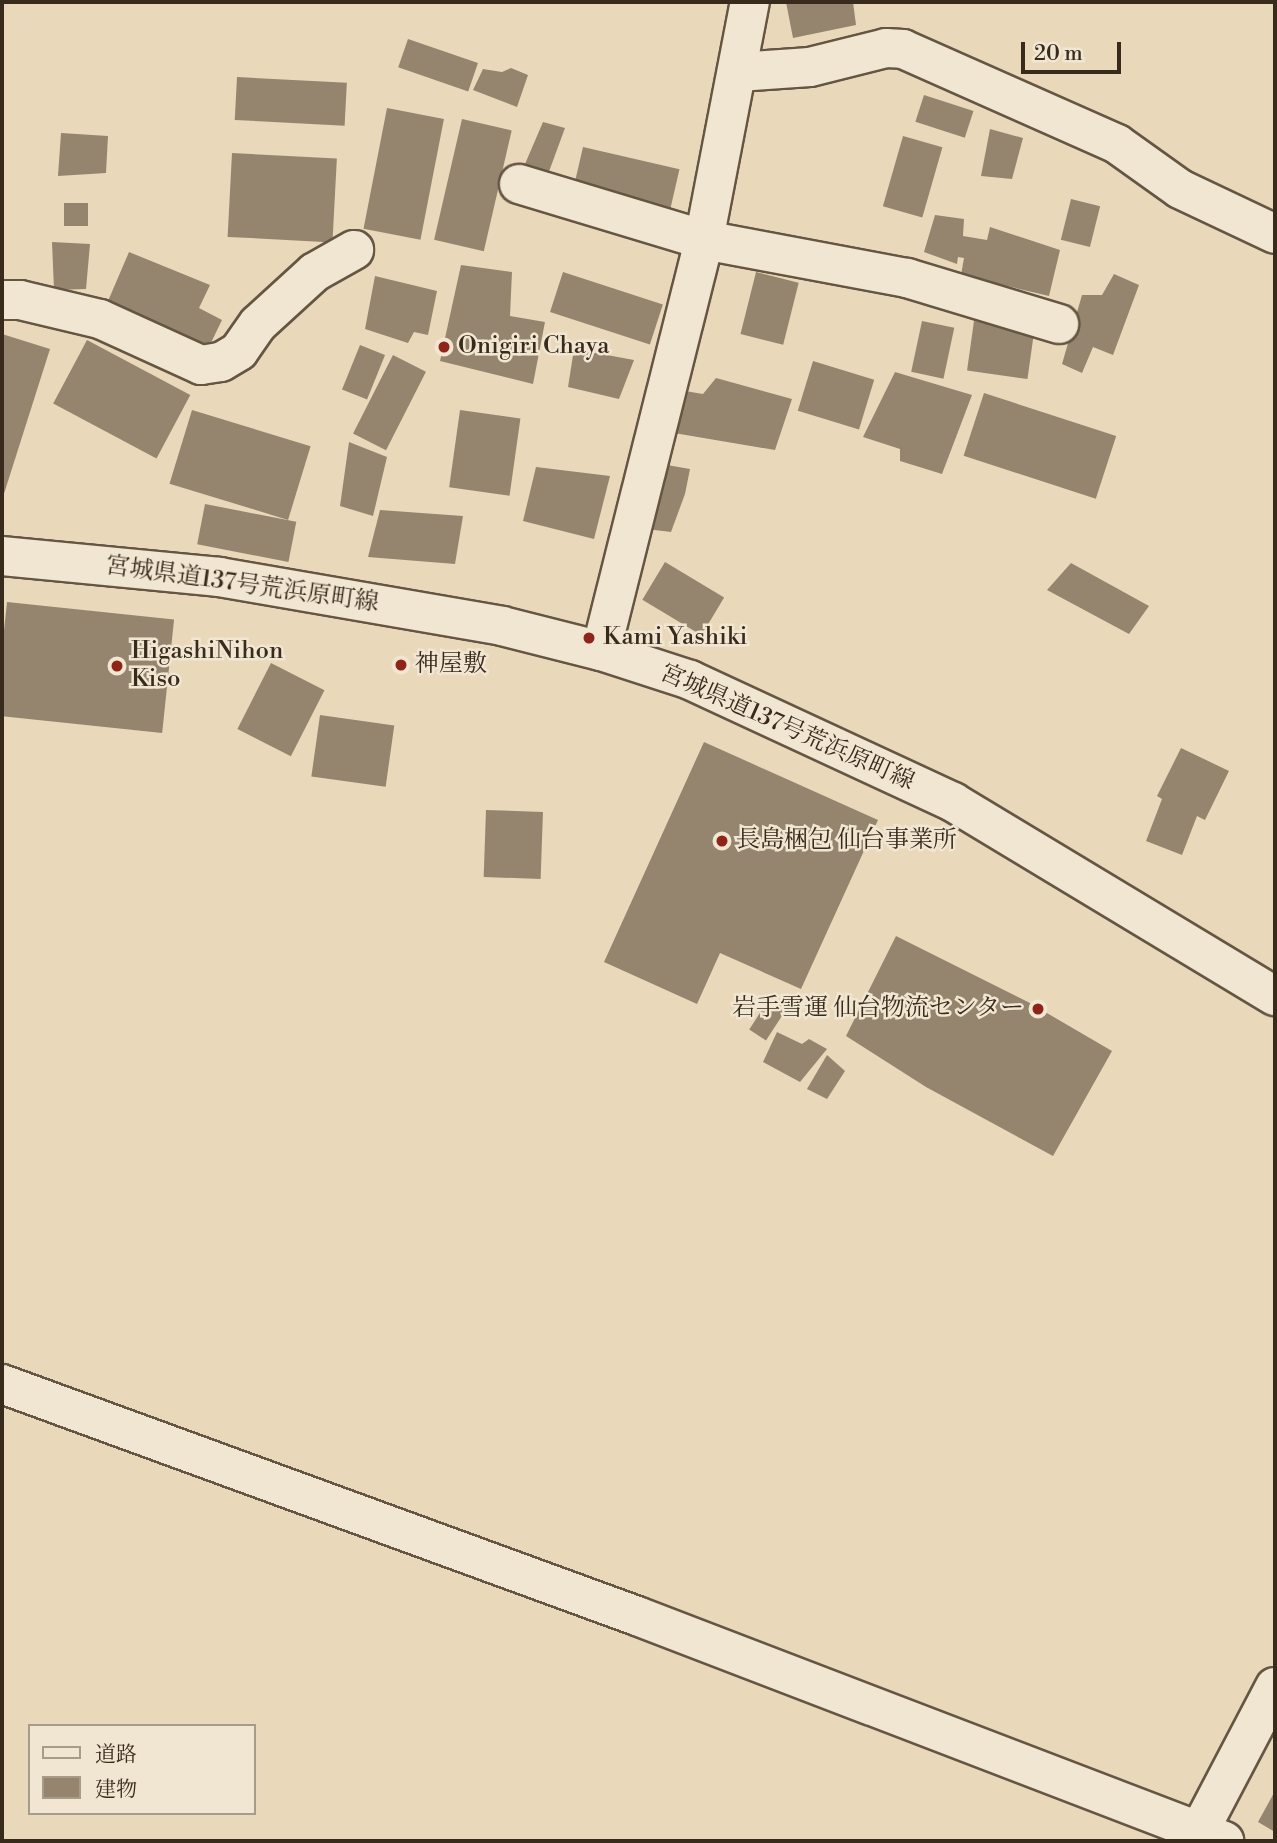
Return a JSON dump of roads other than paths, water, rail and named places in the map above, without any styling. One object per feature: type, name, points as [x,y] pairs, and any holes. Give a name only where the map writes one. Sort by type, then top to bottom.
[{"type":"street","points":[[601,651],[704,240],[750,2]]},
{"type":"street","points":[[738,72],[810,66],[886,48],[903,49],[1117,144],[1180,189],[1275,234]]},
{"type":"street","points":[[519,184],[704,240],[907,278],[1059,324]]},
{"type":"street","points":[[2,300],[100,319],[201,365],[221,362],[239,351],[258,324],[315,272],[354,250]]},
{"type":"street","name":"宮城県道137号荒浜原町線","points":[[2,556],[219,577],[502,626],[601,651],[690,680],[953,802],[1275,996]]},
{"type":"street","points":[[2,1384],[1206,1837],[1275,1687]]},
{"type":"place","name":"Onigiri Chaya","points":[[444,347]]},
{"type":"place","name":"Kami Yashiki","points":[[589,638]]},
{"type":"place","name":"神屋敷","points":[[401,665]]},
{"type":"place","name":"HigashiNihon Kiso","points":[[117,666]]},
{"type":"place","name":"長島梱包 仙台事業所","points":[[722,841]]},
{"type":"place","name":"岩手雪運 仙台物流センター","points":[[1038,1009]]}]
